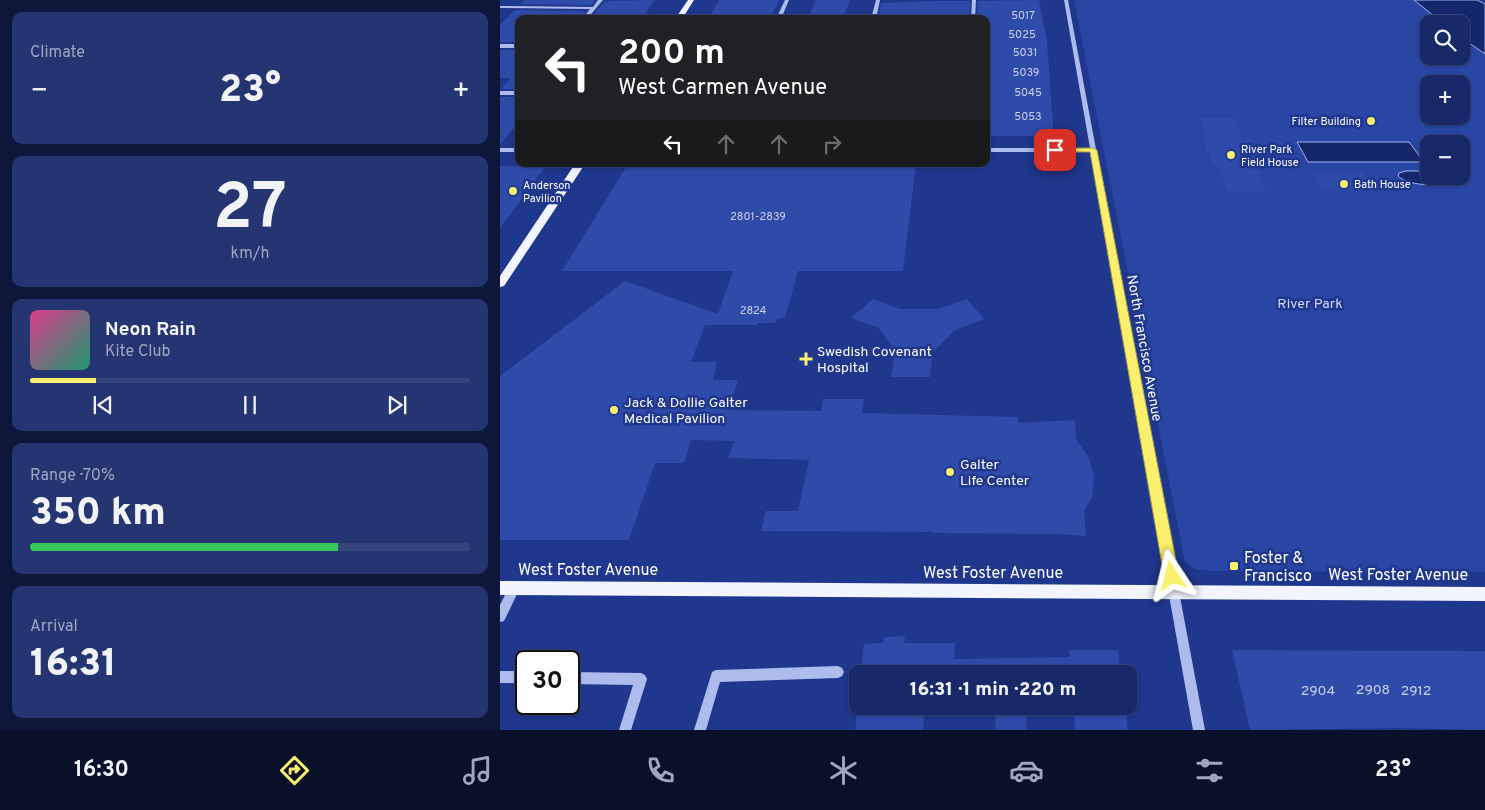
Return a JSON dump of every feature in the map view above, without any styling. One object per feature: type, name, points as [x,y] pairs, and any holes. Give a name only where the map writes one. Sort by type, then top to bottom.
[{"type":"main road","points":[[681,15],[691,0]]},
{"type":"main road","points":[[500,284],[504,274],[578,167]]},
{"type":"main road","name":"West Foster Avenue","points":[[507,588],[1485,594]]},
{"type":"street","points":[[588,15],[601,0]]},
{"type":"street","points":[[780,15],[787,0]]},
{"type":"street","points":[[874,15],[878,0]]},
{"type":"street","points":[[973,15],[974,0]]},
{"type":"street","name":"North Francisco Avenue","points":[[1066,0],[1199,730]]},
{"type":"street","points":[[500,8],[594,8]]},
{"type":"street","points":[[500,46],[515,46]]},
{"type":"street","points":[[500,93],[515,93]]},
{"type":"street","points":[[500,150],[515,150]]},
{"type":"street","points":[[990,150],[1093,150]]},
{"type":"street","points":[[500,617],[507,588]]},
{"type":"street","points":[[700,730],[716,676],[838,672]]},
{"type":"street","points":[[500,677],[515,677]]},
{"type":"street","points":[[580,678],[641,679],[625,730]]},
{"type":"green space","name":"River Park","points":[[1074,0],[1414,0],[1433,15],[1420,15],[1420,65],[1470,65],[1470,43],[1485,54],[1485,572],[1210,571],[1195,569],[1185,561]]},
{"type":"shaded area","points":[[1414,0],[1477,0],[1485,4],[1485,54],[1470,43],[1470,15],[1433,15]]},
{"type":"shaded area","points":[[1297,142],[1409,142],[1420,157],[1420,162],[1308,162]]},
{"type":"shaded area","points":[[1420,171],[1420,184],[1402,179],[1398,176],[1399,173]]},
{"type":"building","points":[[525,0],[595,1],[592,5],[520,4]]},
{"type":"building","points":[[654,0],[645,15],[593,15],[605,1]]},
{"type":"building","points":[[719,0],[779,0],[772,15],[710,15]]},
{"type":"building","points":[[816,0],[850,0],[844,15],[810,15]]},
{"type":"building","points":[[1039,0],[1047,42],[1054,139],[1033,138],[1033,136],[990,136],[990,15],[977,15],[978,1]]},
{"type":"building","points":[[970,1],[969,15],[879,15],[881,3]]},
{"type":"building","points":[[515,10],[586,11],[583,15],[515,15],[515,42],[500,42],[500,25]]},
{"type":"building","points":[[500,50],[515,50],[515,89],[501,89],[511,78],[500,78]]},
{"type":"building","points":[[500,97],[515,97],[515,129],[513,129],[500,145]]},
{"type":"building","name":"River Park Field House","points":[[1199,118],[1234,118],[1243,140],[1249,140],[1261,164],[1254,164],[1266,191],[1227,191],[1217,164],[1212,164],[1204,140],[1208,140]]},
{"type":"building","name":"Anderson Pavilion","points":[[500,166],[545,167],[500,228]]},
{"type":"building","points":[[626,167],[916,167],[903,271],[798,271],[785,318],[777,319],[775,323],[758,323],[757,325],[705,325],[691,362],[717,362],[713,380],[738,380],[729,410],[821,411],[823,399],[864,399],[862,413],[1018,417],[1018,423],[1075,420],[1076,439],[1089,458],[1094,477],[1092,497],[1084,511],[1086,536],[932,532],[761,531],[766,511],[798,511],[809,460],[728,458],[734,441],[691,440],[684,463],[655,463],[629,540],[500,540],[500,376],[625,281],[718,314],[733,271],[562,271]]},
{"type":"building","name":"Bath House","points":[[1312,172],[1363,172],[1373,189],[1332,192],[1331,189],[1321,189]]},
{"type":"building","points":[[873,299],[900,309],[938,309],[967,299],[984,319],[955,330],[933,352],[930,377],[891,377],[895,351],[879,328],[851,318]]},
{"type":"building","points":[[905,636],[904,643],[955,643],[954,659],[1070,657],[1069,650],[1118,650],[1120,665],[862,665],[864,644],[883,643],[884,637]]},
{"type":"building","points":[[1232,650],[1485,651],[1485,730],[1400,728],[1250,730]]},
{"type":"building","points":[[857,715],[924,715],[923,730],[855,730]]},
{"type":"building","points":[[995,715],[1026,715],[1027,730],[996,730]]},
{"type":"building","points":[[1074,715],[1126,715],[1128,730],[1075,730]]},
{"type":"place","name":"Filter Building","points":[[1371,121]]},
{"type":"place","name":"River Park Field House","points":[[1231,155]]},
{"type":"place","name":"Bath House","points":[[1344,184]]},
{"type":"place","name":"Anderson Pavilion","points":[[513,191]]},
{"type":"place","name":"Swedish Covenant Hospital","points":[[806,359]]},
{"type":"place","name":"Jack & Dollie Galter Medical Pavilion","points":[[614,410]]},
{"type":"place","name":"Galter Life Center","points":[[950,472]]},
{"type":"place","name":"Foster & Francisco","points":[[1234,566]]},
{"type":"route","points":[[1055,150],[1093,150],[1172,576]]}]
